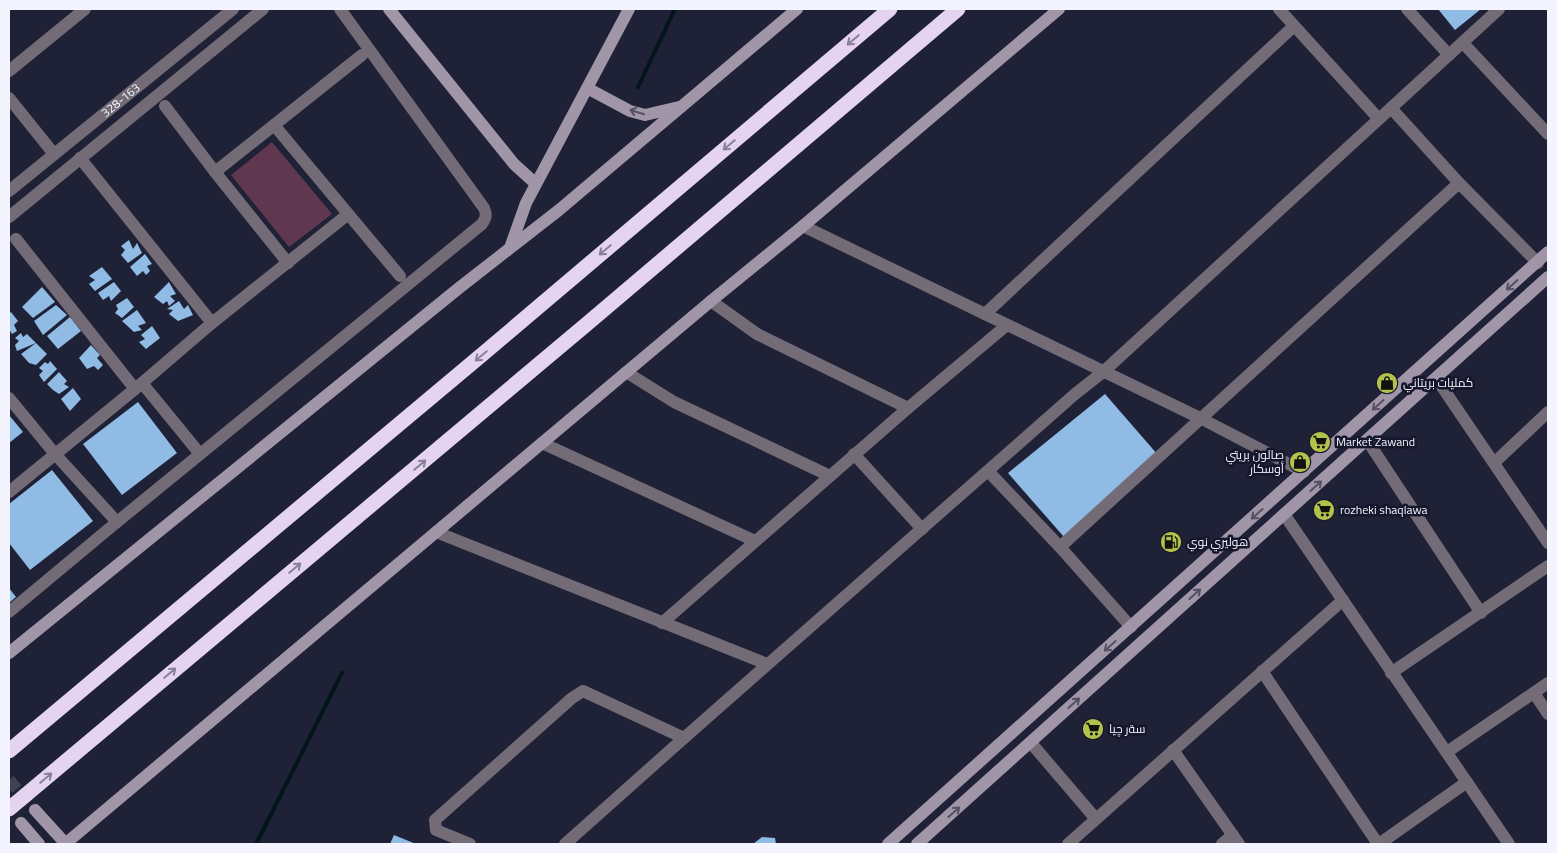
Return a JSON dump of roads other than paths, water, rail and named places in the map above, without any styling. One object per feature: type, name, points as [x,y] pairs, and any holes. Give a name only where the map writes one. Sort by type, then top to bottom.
[{"type":"highway","points":[[9,751],[484,353],[890,9]]},
{"type":"highway","points":[[9,809],[566,342],[958,9]]},
{"type":"street","points":[[9,71],[85,9]]},
{"type":"street","name":"328-163","points":[[9,191],[233,9]]},
{"type":"street","points":[[9,217],[263,9]]},
{"type":"street","points":[[9,612],[482,224],[485,219],[484,208],[340,9]]},
{"type":"street","points":[[389,9],[514,164],[536,184]]},
{"type":"street","points":[[509,248],[526,203],[629,9]]},
{"type":"street","points":[[9,652],[509,248],[559,210],[797,9]]},
{"type":"street","points":[[35,810],[66,844],[1059,9]]},
{"type":"street","points":[[1279,9],[1378,118]]},
{"type":"street","points":[[1407,9],[1449,55]]},
{"type":"street","points":[[565,844],[767,664],[1103,372],[1499,9]]},
{"type":"street","points":[[985,314],[1294,26]]},
{"type":"street","points":[[1463,43],[1548,134]]},
{"type":"street","points":[[215,172],[362,55]]},
{"type":"street","points":[[587,88],[630,111],[645,115],[684,105]]},
{"type":"street","points":[[9,98],[54,154]]},
{"type":"street","points":[[165,106],[288,263]]},
{"type":"street","points":[[1391,108],[1459,183],[1538,263]]},
{"type":"street","points":[[274,125],[400,276]]},
{"type":"street","points":[[80,158],[212,323]]},
{"type":"street","points":[[1060,547],[1459,183]]},
{"type":"street","points":[[9,492],[212,323],[348,215]]},
{"type":"street","points":[[803,226],[1202,419],[1304,472]]},
{"type":"street","points":[[16,239],[138,386],[200,454]]},
{"type":"street","points":[[888,844],[978,766],[1548,252]]},
{"type":"street","points":[[917,844],[1548,278]]},
{"type":"street","points":[[711,301],[757,334],[908,408]]},
{"type":"street","points":[[662,622],[854,454],[1007,325]]},
{"type":"street","points":[[626,372],[674,402],[830,476]]},
{"type":"street","points":[[1436,378],[1548,543]]},
{"type":"street","points":[[9,398],[55,454],[117,522]]},
{"type":"street","points":[[1494,462],[1548,412]]},
{"type":"street","points":[[1367,440],[1481,613]]},
{"type":"street","points":[[542,443],[756,541]]},
{"type":"street","points":[[854,454],[922,529]]},
{"type":"street","points":[[988,471],[1060,547],[1131,627]]},
{"type":"street","points":[[1284,514],[1509,844]]},
{"type":"street","points":[[436,532],[767,664]]},
{"type":"street","points":[[1391,673],[1548,566]]},
{"type":"street","points":[[1068,844],[1343,600]]},
{"type":"street","points":[[1262,672],[1378,844],[1467,782]]},
{"type":"street","points":[[1447,752],[1548,683]]},
{"type":"street","points":[[470,844],[436,830],[435,820],[572,698],[583,692],[684,738]]},
{"type":"street","points":[[1534,692],[1548,714]]},
{"type":"street","points":[[1031,743],[1096,819]]},
{"type":"street","points":[[1173,750],[1236,840],[1222,844]]},
{"type":"street","points":[[978,766],[990,780]]},
{"type":"street","points":[[21,823],[39,844]]},
{"type":"waterway","points":[[638,87],[675,9]]},
{"type":"waterway","points":[[256,844],[342,673]]},
{"type":"tunnel","points":[[9,780],[35,810]]},
{"type":"place","name":"كمليات بريتاني","points":[[1387,383]]},
{"type":"place","name":"Market Zawand","points":[[1320,442]]},
{"type":"place","name":"صالون بريتي أوسكار","points":[[1300,462]]},
{"type":"place","name":"rozheki shaqlawa","points":[[1324,510]]},
{"type":"place","name":"هوليري نوي","points":[[1171,542]]},
{"type":"place","name":"سةر چيا","points":[[1093,729]]}]
